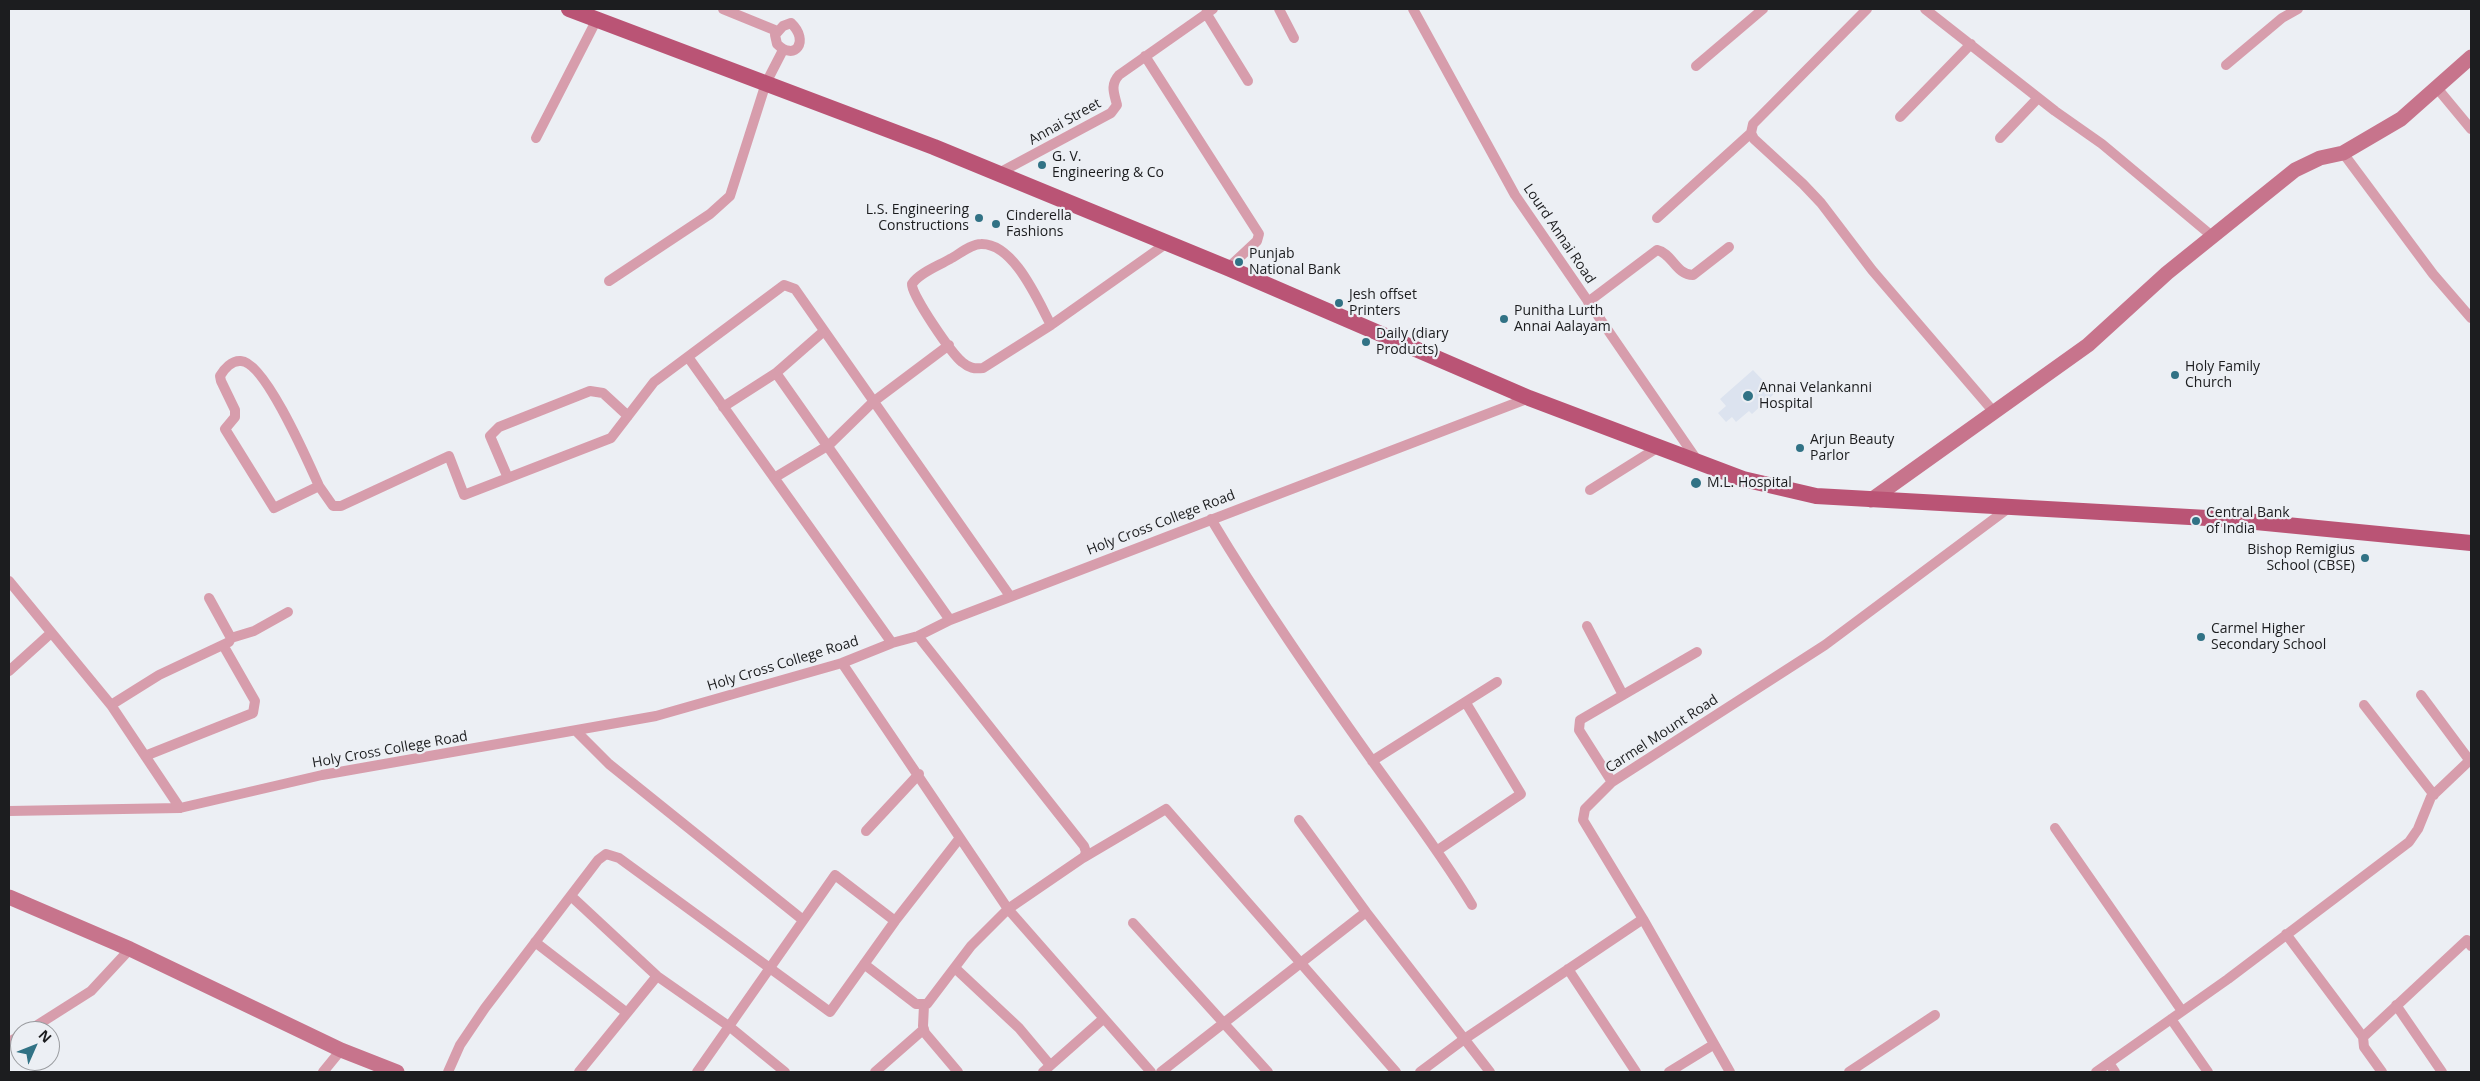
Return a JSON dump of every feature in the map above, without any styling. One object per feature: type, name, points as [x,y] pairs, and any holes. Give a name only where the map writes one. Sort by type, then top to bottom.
[{"type":"main road","points":[[569,9],[999,173],[1228,268],[1529,398],[1743,479],[1816,496],[2224,519],[2471,543]]},
{"type":"street","points":[[724,9],[777,31]]},
{"type":"street","points":[[1279,9],[1294,38]]},
{"type":"street","name":"Lourd Annai Road","points":[[1413,9],[1515,195],[1700,464]]},
{"type":"street","points":[[1696,66],[1763,9]]},
{"type":"street","points":[[1657,218],[1751,133],[1753,124],[1868,9]]},
{"type":"street","points":[[1927,9],[2038,98],[2102,144],[2212,236]]},
{"type":"street","points":[[2226,65],[2282,18],[2298,9]]},
{"type":"street","points":[[1209,11],[1248,81]]},
{"type":"street","name":"Annai Street","points":[[999,173],[1111,113],[1117,105],[1113,88],[1114,81],[1145,56],[1209,11]]},
{"type":"street","points":[[536,138],[597,19]]},
{"type":"street","points":[[791,23],[799,32],[800,45],[795,50],[783,50],[775,39],[777,31],[791,23]]},
{"type":"street","points":[[1900,117],[1971,44]]},
{"type":"street","points":[[609,281],[710,214],[730,196],[766,83],[783,50]]},
{"type":"street","points":[[1145,56],[1259,234],[1257,240],[1228,268]]},
{"type":"street","points":[[1871,500],[2088,345],[2167,273],[2295,170],[2320,158],[2343,153],[2401,119],[2471,57]]},
{"type":"street","points":[[2437,88],[2471,129]]},
{"type":"street","points":[[2000,138],[2038,98]]},
{"type":"street","points":[[1751,133],[1754,139],[1821,203],[1872,270],[1994,411]]},
{"type":"street","points":[[2343,153],[2433,274],[2471,318]]},
{"type":"street","points":[[1051,325],[1018,266],[1006,254],[980,244],[918,277],[912,284],[916,300],[961,361],[973,369],[983,368],[1051,325],[1168,243]]},
{"type":"street","points":[[1588,302],[1657,250],[1662,251],[1682,272],[1693,275],[1729,247]]},
{"type":"street","points":[[319,486],[274,508],[225,429],[235,417],[235,410],[220,382],[220,376],[232,363],[240,360],[245,362],[260,376],[292,427],[319,486],[333,506],[338,507],[449,456],[464,495],[611,438],[654,382],[784,285],[795,289],[1010,596]]},
{"type":"street","points":[[723,406],[776,373],[824,331]]},
{"type":"street","points":[[774,478],[829,445],[873,402],[949,345]]},
{"type":"street","points":[[688,357],[892,643]]},
{"type":"street","points":[[776,373],[829,445],[950,620]]},
{"type":"street","points":[[508,478],[490,436],[499,426],[590,391],[603,393],[628,416]]},
{"type":"street","name":"Holy Cross College Road","points":[[9,811],[180,808],[322,775],[656,716],[842,662],[892,643],[918,636],[950,620],[1010,596],[1529,398]]},
{"type":"street","points":[[1590,490],[1657,448]]},
{"type":"street","name":"Carmel Mount Road","points":[[1730,1072],[1713,1045],[1644,919],[1583,820],[1585,809],[1612,782],[1825,645],[2010,507]]},
{"type":"street","points":[[1211,519],[1256,594],[1372,761],[1438,850],[1472,905]]},
{"type":"street","points":[[9,581],[111,705],[180,808]]},
{"type":"street","points":[[145,756],[253,713],[256,708],[255,701],[227,642],[209,598]]},
{"type":"street","points":[[111,705],[159,675],[254,631],[288,612]]},
{"type":"street","points":[[1587,626],[1623,695]]},
{"type":"street","points":[[9,671],[52,633]]},
{"type":"street","points":[[918,636],[1084,846],[1086,852],[1079,861]]},
{"type":"street","points":[[1612,782],[1578,726],[1582,718],[1697,652]]},
{"type":"street","points":[[842,662],[919,774],[959,839],[1008,909],[1151,1072]]},
{"type":"street","points":[[1372,761],[1466,704],[1497,682]]},
{"type":"street","points":[[2096,1072],[2182,1011],[2409,842],[2418,829],[2427,803],[2471,760],[2421,695]]},
{"type":"street","points":[[1438,850],[1521,794],[1466,704]]},
{"type":"street","points":[[2364,705],[2434,795]]},
{"type":"street","points":[[576,731],[609,764],[803,920]]},
{"type":"street","points":[[866,831],[919,774]]},
{"type":"street","points":[[864,964],[916,1004],[924,1005],[930,1002],[972,946],[1008,909],[1079,861],[1166,809],[1396,1072]]},
{"type":"street","points":[[1299,820],[1463,1040],[1490,1072]]},
{"type":"street","points":[[2055,828],[2182,1011]]},
{"type":"street","points":[[448,1072],[460,1045],[535,942],[603,855],[609,853],[614,855],[771,967],[830,1012],[895,920],[959,839]]},
{"type":"street","points":[[697,1072],[835,875],[895,920]]},
{"type":"street","points":[[570,896],[657,976],[730,1027],[785,1072]]},
{"type":"street","points":[[9,897],[130,949],[341,1050],[397,1072]]},
{"type":"street","points":[[1160,1072],[1366,912]]},
{"type":"street","points":[[1420,1072],[1463,1040],[1644,919]]},
{"type":"street","points":[[1133,923],[1268,1072]]},
{"type":"street","points":[[2286,934],[2364,1037],[2364,1047],[2382,1072]]},
{"type":"street","points":[[2364,1037],[2467,940],[2471,946]]},
{"type":"street","points":[[535,942],[627,1013]]},
{"type":"street","points":[[44,1021],[91,991],[130,949]]},
{"type":"street","points":[[955,968],[1019,1028],[1046,1069],[1103,1019]]},
{"type":"street","points":[[1568,969],[1636,1072]]},
{"type":"street","points":[[579,1072],[657,976]]},
{"type":"street","points":[[924,1005],[924,1029],[929,1039],[958,1072]]},
{"type":"street","points":[[2396,1005],[2442,1072]]},
{"type":"street","points":[[1849,1072],[1935,1015]]},
{"type":"street","points":[[2171,1019],[2208,1072]]},
{"type":"street","points":[[875,1072],[924,1029]]},
{"type":"street","points":[[1673,1071],[1713,1045]]},
{"type":"street","points":[[323,1072],[341,1050]]},
{"type":"street","points":[[2109,1063],[2115,1072]]},
{"type":"shaded area","name":"Annai Velankanni Hospital","points":[[1753,370],[1775,393],[1752,414],[1749,411],[1736,422],[1732,417],[1726,422],[1718,413],[1726,406],[1720,399]]},
{"type":"place","name":"G. V. Engineering & Co","points":[[1042,165]]},
{"type":"place","name":"L.S. Engineering Constructions","points":[[979,218]]},
{"type":"place","name":"Cinderella Fashions","points":[[996,224]]},
{"type":"place","name":"Punjab National Bank","points":[[1239,262]]},
{"type":"place","name":"Jesh offset Printers","points":[[1339,303]]},
{"type":"place","name":"Punitha Lurth Annai Aalayam","points":[[1504,319]]},
{"type":"place","name":"Daily (diary Products)","points":[[1366,342]]},
{"type":"place","name":"Holy Family Church","points":[[2175,375]]},
{"type":"place","name":"Annai Velankanni Hospital","points":[[1748,396]]},
{"type":"place","name":"Arjun Beauty Parlor","points":[[1800,448]]},
{"type":"place","name":"M.L. Hospital","points":[[1696,483]]},
{"type":"place","name":"Central Bank of India","points":[[2196,521]]},
{"type":"place","name":"Bishop Remigius School (CBSE)","points":[[2365,558]]},
{"type":"place","name":"Carmel Higher Secondary School","points":[[2201,637]]}]
